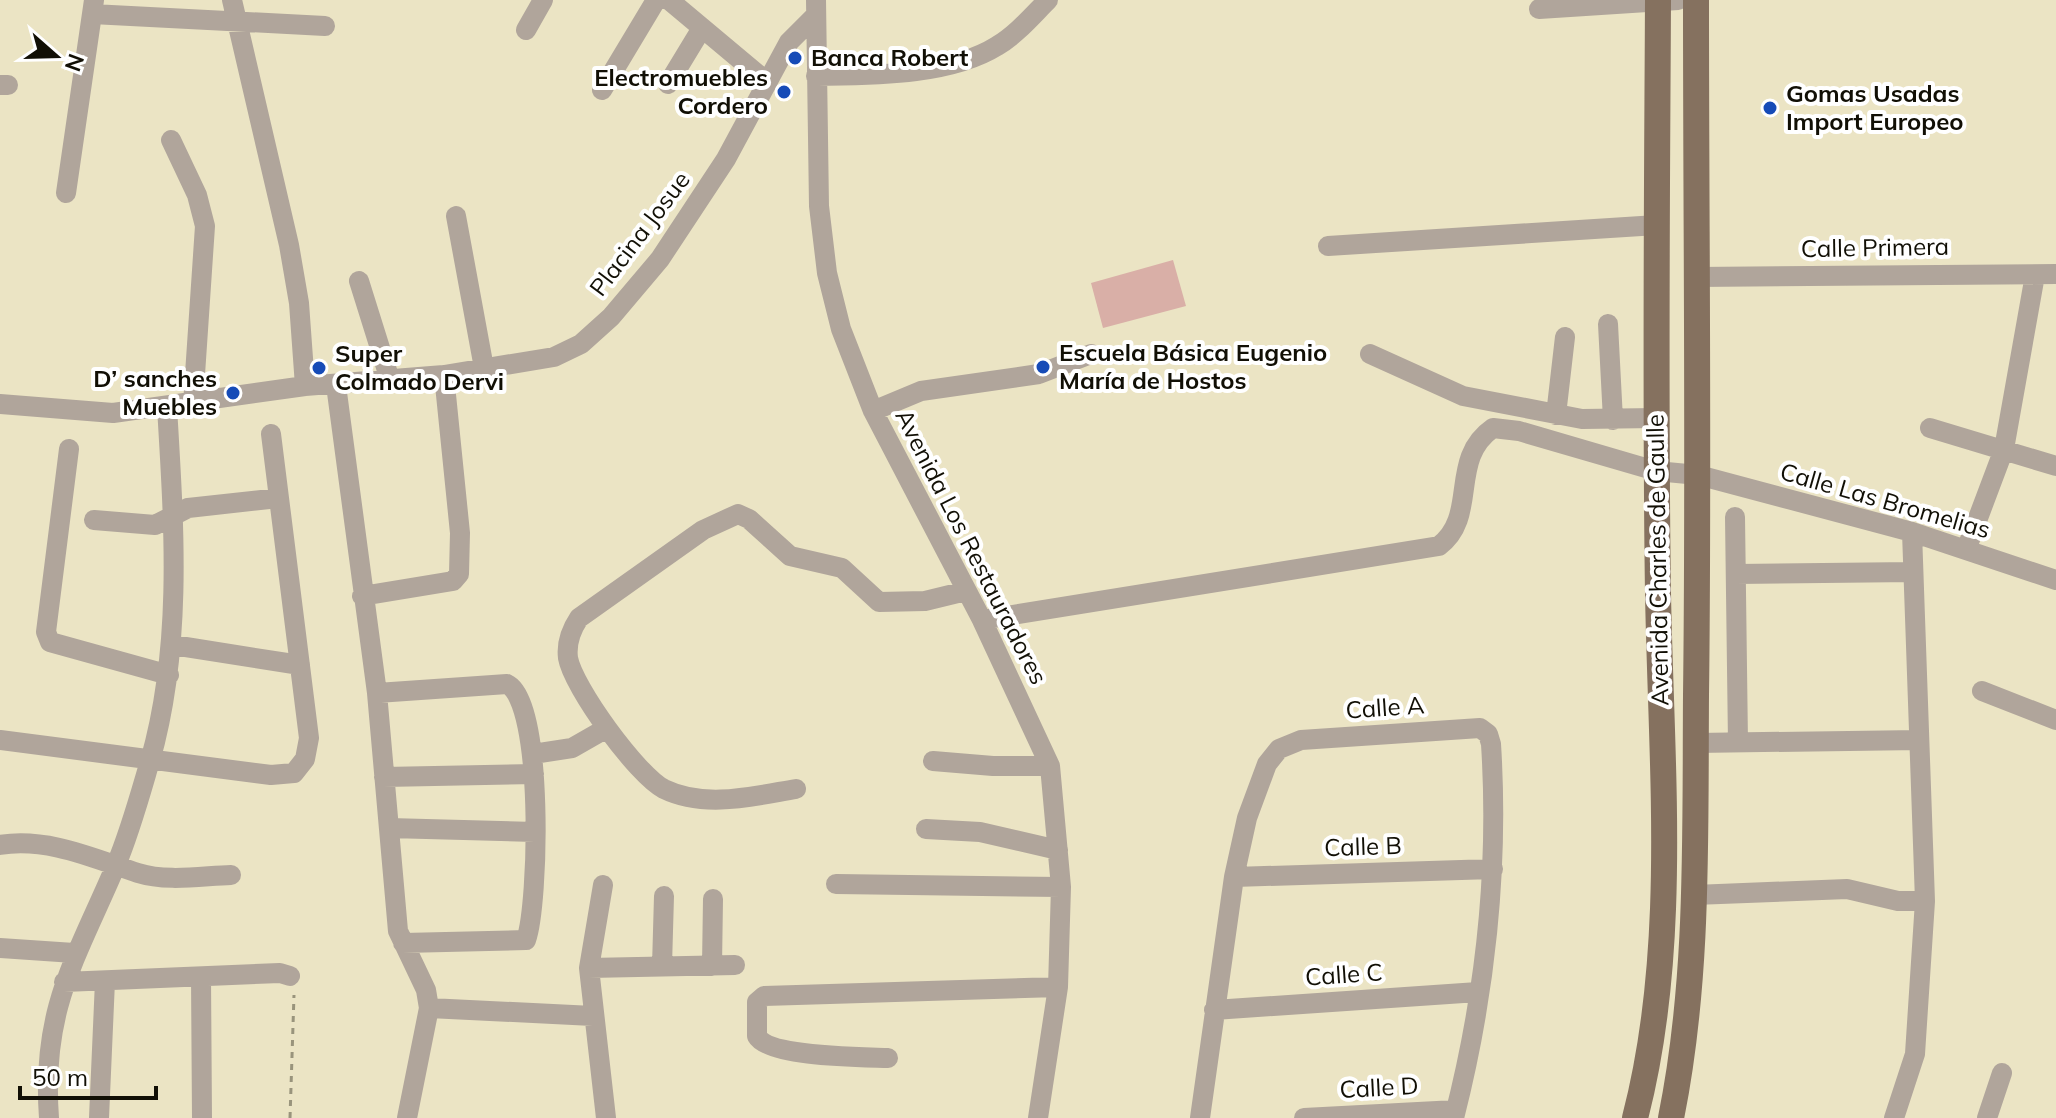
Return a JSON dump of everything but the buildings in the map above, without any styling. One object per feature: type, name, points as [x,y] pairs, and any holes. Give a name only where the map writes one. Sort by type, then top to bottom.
[{"type":"main road","name":"Avenida Charles de Gaulle","points":[[1635,1118],[1653,1025],[1663,857],[1656,418],[1657,225],[1665,0]]},
{"type":"main road","name":"Avenida Charles de Gaulle","points":[[1671,1118],[1685,1048],[1694,895],[1698,475],[1696,0]]},
{"type":"street","points":[[232,0],[289,245],[299,303],[305,386]]},
{"type":"street","points":[[526,30],[543,0]]},
{"type":"street","points":[[602,90],[656,0]]},
{"type":"street","points":[[669,0],[767,82]]},
{"type":"street","points":[[816,76],[897,75],[951,63],[997,47],[1048,0]]},
{"type":"street","points":[[1539,9],[1665,0]]},
{"type":"street","points":[[66,193],[93,7],[235,23],[325,26]]},
{"type":"street","name":"Avenida Los Restauradores","points":[[816,8],[819,206],[827,273],[841,329],[873,411],[982,620],[1050,766],[1061,887],[1058,987],[1038,1118]]},
{"type":"street","name":"Placina Josue","points":[[0,404],[113,413],[305,386],[444,375],[554,357],[581,344],[611,317],[660,259],[726,159],[789,42],[816,8]]},
{"type":"street","points":[[668,84],[702,28]]},
{"type":"street","points":[[171,140],[197,195],[205,226],[193,404]]},
{"type":"street","points":[[456,216],[484,368]]},
{"type":"street","points":[[1328,246],[1657,225]]},
{"type":"street","points":[[1966,550],[2004,449],[2046,274]]},
{"type":"street","name":"Calle Primera","points":[[1696,277],[2046,274]]},
{"type":"street","points":[[359,281],[390,380]]},
{"type":"street","points":[[1608,324],[1613,420]]},
{"type":"street","points":[[1556,415],[1565,337]]},
{"type":"street","points":[[873,411],[921,391],[1039,374],[1091,354]]},
{"type":"street","points":[[1370,354],[1463,396],[1556,415],[1613,420],[1656,418]]},
{"type":"street","points":[[362,596],[453,581],[462,565],[444,375]]},
{"type":"street","points":[[336,385],[377,693],[398,931],[426,990],[429,1008],[407,1118]]},
{"type":"street","points":[[49,1118],[54,1013],[74,953],[117,863],[151,759],[169,675],[173,645],[174,516],[167,407]]},
{"type":"street","name":"Calle Las Bromelias","points":[[982,620],[1439,546],[1450,537],[1458,523],[1469,457],[1479,438],[1493,428],[1519,431],[1656,471],[1698,475],[1912,532],[2056,580]]},
{"type":"street","points":[[1930,428],[2056,466]]},
{"type":"street","points":[[0,740],[271,775],[294,773],[305,759],[309,738],[271,434]]},
{"type":"street","points":[[69,449],[46,632],[50,642],[169,675]]},
{"type":"street","points":[[94,520],[155,525],[188,508],[279,498]]},
{"type":"street","points":[[796,789],[730,800],[692,798],[665,789],[642,774],[607,728],[569,661],[571,630],[592,609],[703,530],[733,514],[749,519],[790,556],[842,568],[879,602],[925,601],[966,591]]},
{"type":"street","points":[[1735,517],[1738,743]]},
{"type":"street","points":[[1894,1118],[1915,1054],[1925,901],[1912,532]]},
{"type":"street","points":[[1736,574],[1913,572]]},
{"type":"street","points":[[173,645],[300,665]]},
{"type":"street","points":[[377,693],[507,684],[517,692],[534,764],[535,832],[526,940],[403,943]]},
{"type":"street","points":[[1982,691],[2056,720]]},
{"type":"street","points":[[384,777],[534,764],[572,748],[607,728]]},
{"type":"street","name":"Calle A","points":[[1200,1118],[1234,877],[1258,782],[1279,749],[1301,740],[1480,728],[1488,734],[1491,744],[1495,810],[1493,869],[1478,992],[1455,1114]]},
{"type":"street","points":[[1696,743],[1919,740]]},
{"type":"street","points":[[933,761],[993,766],[1050,766]]},
{"type":"street","points":[[389,828],[535,832]]},
{"type":"street","points":[[926,829],[980,832],[1058,850]]},
{"type":"street","points":[[0,845],[33,845],[117,863],[159,877],[231,875]]},
{"type":"street","name":"Calle B","points":[[1234,877],[1493,869]]},
{"type":"street","points":[[836,884],[1061,887]]},
{"type":"street","points":[[603,885],[589,968],[606,1118]]},
{"type":"street","points":[[1694,895],[1847,889],[1898,901],[1925,901]]},
{"type":"street","points":[[662,966],[664,896]]},
{"type":"street","points":[[712,966],[713,899]]},
{"type":"street","points":[[0,948],[74,953]]},
{"type":"street","points":[[589,968],[735,965]]},
{"type":"street","points":[[64,982],[280,973],[290,976]]},
{"type":"street","points":[[201,977],[202,1118]]},
{"type":"street","points":[[99,1118],[105,981]]},
{"type":"street","points":[[888,1058],[828,1056],[767,1046],[757,1036],[757,1002],[764,996],[1058,987]]},
{"type":"street","name":"Calle C","points":[[1214,1010],[1478,992]]},
{"type":"street","points":[[429,1008],[593,1016]]},
{"type":"street","points":[[1987,1118],[2002,1073]]},
{"type":"street","name":"Calle D","points":[[1304,1118],[1455,1114]]},
{"type":"path","points":[[290,976],[295,986],[290,1118]]},
{"type":"shaded area","points":[[1173,260],[1186,306],[1103,328],[1091,283]]},
{"type":"place","name":"Banca Robert","points":[[795,58]]},
{"type":"place","name":"Electromuebles Cordero","points":[[784,92]]},
{"type":"place","name":"Gomas Usadas Import Europeo","points":[[1770,108]]},
{"type":"place","name":"Escuela Básica Eugenio María de Hostos","points":[[1043,367]]},
{"type":"place","name":"Super Colmado Dervi","points":[[319,368]]},
{"type":"place","name":"D’ sanches Muebles","points":[[233,393]]}]
